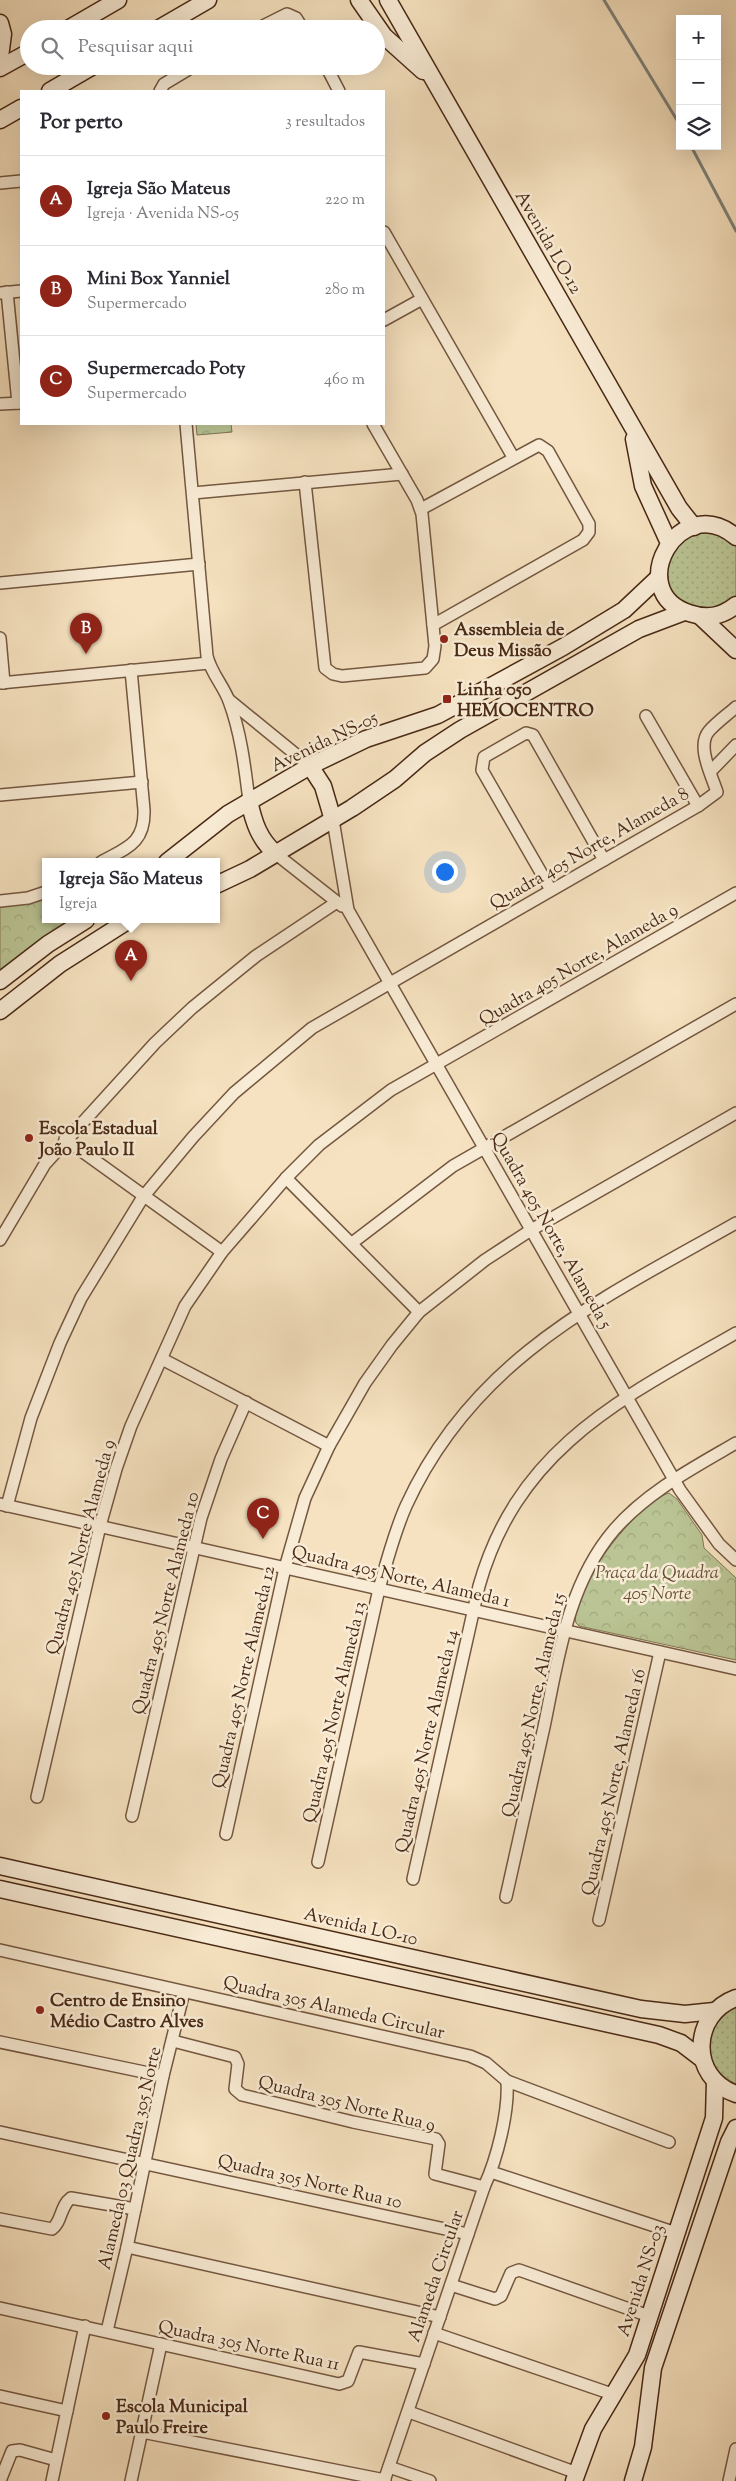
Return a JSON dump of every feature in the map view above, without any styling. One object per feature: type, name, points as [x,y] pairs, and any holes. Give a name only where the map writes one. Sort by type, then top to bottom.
[{"type":"street","points":[[84,20],[118,0]]},
{"type":"street","points":[[174,20],[208,0]]},
{"type":"street","name":"Avenida LO-12","points":[[359,0],[373,20]]},
{"type":"street","name":"Avenida LO-12","points":[[388,0],[430,77],[679,508],[694,527]]},
{"type":"street","points":[[273,20],[281,15],[289,14],[297,20]]},
{"type":"street","points":[[1,29],[14,46],[20,48]]},
{"type":"street","points":[[0,57],[1,29]]},
{"type":"street","name":"Avenida LO-12","points":[[385,37],[430,77]]},
{"type":"street","points":[[0,68],[20,56]]},
{"type":"street","points":[[52,90],[78,75]]},
{"type":"street","points":[[161,90],[164,84],[179,75]]},
{"type":"street","points":[[331,75],[338,90]]},
{"type":"street","points":[[0,120],[20,109]]},
{"type":"street","points":[[0,183],[20,181]]},
{"type":"street","points":[[385,234],[513,457]]},
{"type":"street","points":[[0,404],[19,403],[3,292],[20,290]]},
{"type":"street","points":[[385,319],[422,299]]},
{"type":"street","points":[[186,425],[209,663],[229,700],[258,832],[268,847],[276,854],[348,910]]},
{"type":"street","points":[[305,482],[322,662],[330,672],[342,676],[426,667],[432,660],[435,648],[421,509],[374,425]]},
{"type":"street","name":"Avenida LO-12","points":[[632,427],[643,486],[669,542]]},
{"type":"street","points":[[421,509],[533,446],[542,446],[548,451],[586,518],[589,532],[583,540],[433,625]]},
{"type":"street","points":[[193,493],[402,474]]},
{"type":"street","points":[[734,534],[719,527],[706,525],[680,532],[669,542],[662,554],[659,577],[666,596],[676,607],[684,612],[701,617],[715,616],[736,605]]},
{"type":"street","points":[[0,583],[199,564]]},
{"type":"street","name":"Avenida NS-05","points":[[172,858],[213,824],[310,766],[366,739],[445,712],[624,610],[659,577]]},
{"type":"street","points":[[220,884],[232,879],[276,854],[380,790],[425,753],[460,730],[639,629],[684,612]]},
{"type":"street","points":[[701,617],[736,650]]},
{"type":"street","points":[[0,638],[2,683],[209,663]]},
{"type":"street","points":[[108,858],[132,844],[140,836],[144,820],[131,670]]},
{"type":"street","points":[[229,700],[310,766],[323,786],[333,820],[348,910]]},
{"type":"street","name":"Quadra 405 Norte, Alameda 8","points":[[3,1505],[32,1418],[60,1343],[81,1298],[143,1197],[193,1137],[234,1093],[312,1028],[698,806],[717,792],[704,750],[704,740],[707,732],[736,707]]},
{"type":"street","points":[[646,716],[698,806]]},
{"type":"street","points":[[551,890],[482,770],[484,757],[501,747],[526,733],[533,735],[604,860]]},
{"type":"street","points":[[711,771],[736,745]]},
{"type":"street","points":[[0,795],[142,782]]},
{"type":"street","points":[[0,901],[28,898],[42,893]]},
{"type":"street","name":"Quadra 405 Norte, Alameda 9","points":[[436,1065],[736,893]]},
{"type":"street","points":[[0,1240],[45,1164],[65,1139],[155,1043],[192,1008],[256,956],[337,902]]},
{"type":"street","name":"Quadra 405 Norte, Alameda 5","points":[[348,910],[674,1479],[707,1530],[735,1557]]},
{"type":"street","points":[[0,980],[48,944],[81,923]]},
{"type":"street","points":[[0,1011],[60,964],[124,923]]},
{"type":"street","points":[[352,1243],[416,1192],[484,1148],[736,1004]]},
{"type":"street","name":"Quadra 405 Norte Alameda 9","points":[[37,1797],[100,1526],[116,1469],[131,1426],[185,1306],[222,1252],[286,1178],[319,1145],[392,1090],[436,1065]]},
{"type":"street","name":"Quadra 405 Norte Alameda 12","points":[[226,1834],[285,1568],[305,1498],[328,1446],[366,1383],[419,1312],[485,1260],[531,1230],[736,1113]]},
{"type":"street","points":[[65,1139],[143,1197],[222,1252]]},
{"type":"street","points":[[286,1178],[419,1312]]},
{"type":"street","name":"Quadra 405 Norte Alameda 13","points":[[318,1862],[379,1589],[393,1540],[406,1506],[424,1471],[455,1424],[502,1372],[578,1312],[736,1223]]},
{"type":"street","name":"Quadra 405 Norte Alameda 14","points":[[413,1879],[473,1610],[492,1549],[510,1514],[529,1484],[568,1440],[626,1396],[736,1334]]},
{"type":"street","points":[[162,1359],[328,1446]]},
{"type":"street","name":"Quadra 405 Norte Alameda 10","points":[[132,1816],[193,1548],[209,1491],[246,1402]]},
{"type":"street","name":"Quadra 405 Norte, Alameda 15","points":[[506,1897],[565,1631],[582,1580],[604,1544],[631,1513],[674,1479],[736,1443]]},
{"type":"street","name":"Quadra 405 Norte, Alameda 1","points":[[3,1505],[736,1669]]},
{"type":"street","name":"Quadra 405 Norte, Alameda 16","points":[[599,1920],[660,1652]]},
{"type":"street","name":"Avenida LO-10","points":[[0,1866],[641,2009],[678,2013],[714,2011]]},
{"type":"street","points":[[0,1889],[659,2035],[681,2043],[702,2059],[715,2081],[736,2094]]},
{"type":"street","name":"Quadra 305 Alameda Circular","points":[[0,1950],[470,2056],[486,2063],[507,2081],[669,2142]]},
{"type":"street","name":"Alameda 03 Quadra 305 Norte","points":[[107,2331],[127,2247],[163,2076],[184,1992]]},
{"type":"street","points":[[702,2059],[702,2033],[714,2011],[736,1998]]},
{"type":"street","name":"Quadra 305 Norte Rua 9","points":[[173,2041],[235,2058],[238,2064],[235,2089],[242,2095],[353,2122],[436,2139],[439,2148],[435,2174],[484,2187]]},
{"type":"street","points":[[0,2042],[163,2076]]},
{"type":"street","name":"Alameda Circular","points":[[384,2480],[409,2412],[484,2187],[491,2172],[508,2097],[507,2081]]},
{"type":"street","name":"Avenida NS-03","points":[[576,2477],[593,2429],[612,2394],[632,2364],[649,2316],[714,2118],[715,2081]]},
{"type":"street","points":[[633,2481],[643,2447],[653,2368],[729,2142],[736,2128]]},
{"type":"street","name":"Quadra 305 Norte Rua 10","points":[[0,2132],[468,2234]]},
{"type":"street","points":[[491,2172],[676,2233]]},
{"type":"street","points":[[0,2219],[52,2229],[57,2224],[65,2203],[71,2198],[135,2210]]},
{"type":"street","points":[[127,2247],[440,2317]]},
{"type":"street","points":[[451,2285],[495,2299],[501,2296],[511,2273],[519,2270],[649,2316]]},
{"type":"street","name":"Quadra 305 Norte Rua 11","points":[[0,2308],[340,2384],[348,2381],[359,2352],[424,2364]]},
{"type":"street","points":[[52,2481],[85,2326]]},
{"type":"street","points":[[434,2333],[612,2394]]},
{"type":"street","points":[[131,2481],[161,2344]]},
{"type":"street","points":[[0,2396],[67,2411]]},
{"type":"street","points":[[409,2412],[576,2477]]},
{"type":"street","points":[[142,2432],[384,2480]]},
{"type":"street","points":[[728,2481],[736,2449]]},
{"type":"street","points":[[0,2481],[12,2450],[20,2450],[56,2460]]},
{"type":"street","points":[[389,2467],[430,2481]]},
{"type":"green space","points":[[196,425],[231,425],[232,432],[197,435]]},
{"type":"green space","points":[[707,529],[736,544],[736,599],[716,611],[679,604],[665,582],[672,545]]},
{"type":"green space","points":[[42,900],[42,923],[68,923],[0,970],[0,907]]},
{"type":"green space","name":"Praça da Quadra 405 Norte","points":[[669,1493],[677,1499],[702,1535],[704,1548],[736,1578],[736,1660],[579,1626],[576,1623],[576,1609],[583,1590],[608,1549],[640,1513],[656,1500]]},
{"type":"green space","points":[[736,2005],[736,2084],[723,2076],[715,2067],[710,2056],[709,2045],[717,2024]]},
{"type":"waterway","points":[[604,0],[676,118]]},
{"type":"waterway","points":[[693,150],[736,231]]},
{"type":"place","name":"Assembleia de Deus Missão","points":[[444,639]]},
{"type":"place","name":"Mini Box Yanniel","points":[[86,654]]},
{"type":"place","name":"Linha 050 HEMOCENTRO","points":[[447,699]]},
{"type":"place","name":"Igreja São Mateus","points":[[131,981]]},
{"type":"place","name":"Escola Estadual João Paulo II","points":[[29,1138]]},
{"type":"place","name":"Supermercado Poty","points":[[263,1539]]},
{"type":"place","name":"Centro de Ensino Médio Castro Alves","points":[[40,2010]]},
{"type":"place","name":"Escola Municipal Paulo Freire","points":[[106,2416]]}]
